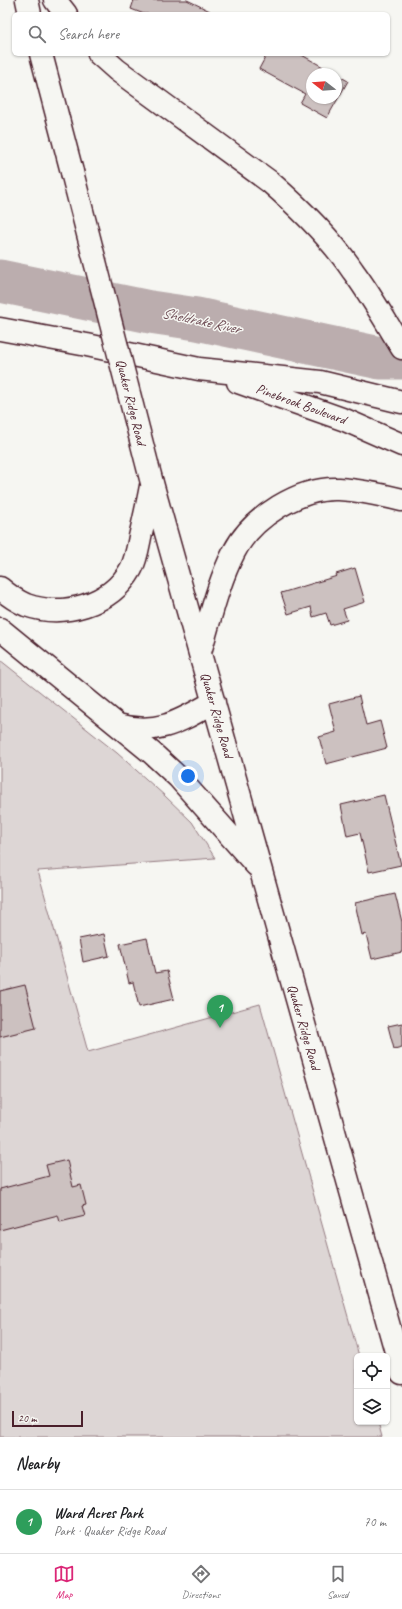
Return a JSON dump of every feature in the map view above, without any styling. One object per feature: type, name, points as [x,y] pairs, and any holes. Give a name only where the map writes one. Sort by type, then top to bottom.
[{"type":"street","points":[[27,0],[30,12]]},
{"type":"street","points":[[55,0],[64,12]]},
{"type":"street","name":"Quaker Ridge Road","points":[[42,56],[152,483],[402,1374]]},
{"type":"street","points":[[101,56],[117,70],[270,182],[292,201],[336,248],[354,271],[402,348]]},
{"type":"street","name":"Pinebrook Boulevard","points":[[2,329],[87,345],[198,369],[320,382],[402,402]]},
{"type":"street","name":"Pinebrook Boulevard","points":[[198,369],[345,420],[402,445]]},
{"type":"street","points":[[0,588],[25,604],[41,609],[61,610],[79,608],[95,602],[110,592],[122,582],[131,568],[136,553],[152,483]]},
{"type":"street","points":[[200,652],[225,572],[235,550],[248,532],[264,517],[281,505],[300,496],[320,491],[339,489],[402,500]]},
{"type":"street","points":[[0,630],[152,753],[178,777],[260,869]]},
{"type":"street","points":[[117,724],[134,729],[151,729],[169,725],[183,720],[214,702]]},
{"type":"shaded area","points":[[0,660],[117,753],[165,796],[192,822],[215,858],[38,871],[88,1052],[260,1004],[358,1353],[354,1353],[354,1425],[379,1425],[382,1437],[0,1437]]},
{"type":"building","points":[[134,0],[187,0],[210,12],[139,12],[131,9]]},
{"type":"building","points":[[266,56],[304,56],[325,68],[306,68],[306,104],[335,104],[327,118],[300,103],[305,94],[259,69]]},
{"type":"building","points":[[342,78],[348,81],[342,92]]},
{"type":"building","points":[[355,568],[365,602],[343,609],[347,620],[330,625],[326,613],[313,617],[311,607],[288,614],[281,593],[337,576],[336,574]]},
{"type":"building","points":[[359,696],[366,725],[380,721],[387,748],[326,764],[319,737],[336,732],[329,704]]},
{"type":"building","points":[[384,795],[401,865],[369,872],[360,833],[347,836],[341,805]]},
{"type":"building","points":[[395,894],[402,922],[402,952],[372,959],[366,934],[362,935],[355,903]]},
{"type":"building","points":[[104,934],[109,956],[83,962],[79,939]]},
{"type":"building","points":[[147,938],[155,973],[167,971],[174,999],[139,1007],[133,982],[129,983],[120,944]]},
{"type":"building","points":[[25,985],[36,1028],[0,1037],[0,991]]},
{"type":"building","points":[[402,1023],[402,1047],[394,1049],[388,1026]]},
{"type":"building","points":[[67,1160],[73,1187],[81,1185],[86,1205],[82,1206],[85,1216],[60,1222],[58,1215],[0,1230],[0,1189],[49,1176],[46,1165]]},
{"type":"waterway","name":"Sheldrake River","points":[[0,281],[150,312],[197,319],[380,358],[402,358]]},
{"type":"place","name":"Ward Acres Park","points":[[220,1028]]}]
